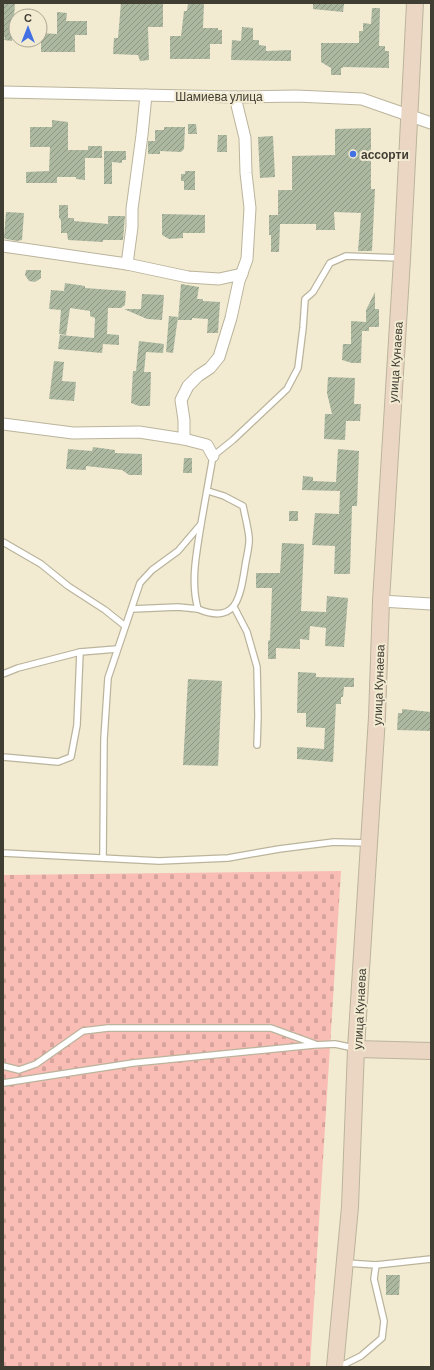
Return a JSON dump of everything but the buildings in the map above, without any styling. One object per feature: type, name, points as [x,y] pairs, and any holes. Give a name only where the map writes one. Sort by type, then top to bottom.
[{"type":"main road","name":"улица Кунаева","points":[[335,1367],[350,1207],[356,1049],[377,717],[381,601],[402,259],[415,3]]},
{"type":"main road","points":[[356,1049],[431,1051]]},
{"type":"street","name":"Шамиева улица","points":[[3,92],[236,97],[296,96],[362,99],[431,123]]},
{"type":"street","points":[[127,264],[146,95]]},
{"type":"street","points":[[184,439],[184,420],[181,400],[188,386],[198,376],[210,368],[219,357],[232,318],[247,259],[250,208],[246,172],[245,138],[236,97]]},
{"type":"street","points":[[3,246],[127,264],[188,277],[219,279],[242,274]]},
{"type":"street","points":[[3,424],[73,433],[138,432],[184,439],[207,445],[213,456]]},
{"type":"street","points":[[381,601],[431,604]]},
{"type":"lane","points":[[198,608],[194,595],[195,563],[213,456],[233,440],[287,389],[298,368],[304,328],[306,299],[313,292],[330,263],[346,256],[402,259]]},
{"type":"lane","points":[[132,609],[178,607],[198,608],[208,613],[226,613],[234,607],[242,589],[249,538],[243,506],[224,496],[208,491]]},
{"type":"lane","points":[[102,858],[104,739],[108,678],[140,583],[152,570],[178,551],[201,524]]},
{"type":"lane","points":[[3,542],[41,564],[68,586],[105,610],[125,626]]},
{"type":"lane","points":[[234,607],[247,632],[257,667],[257,745]]},
{"type":"lane","points":[[3,674],[18,668],[80,652],[117,649]]},
{"type":"lane","points":[[3,757],[58,762],[71,757],[77,724],[80,652]]},
{"type":"lane","points":[[3,853],[159,861],[228,858],[279,849],[334,842],[368,843]]},
{"type":"lane","points":[[3,1066],[19,1070],[36,1064],[83,1032],[108,1028],[271,1028],[318,1045]]},
{"type":"lane","points":[[3,1083],[133,1063],[318,1045],[335,1044],[356,1049]]},
{"type":"lane","points":[[345,1263],[376,1265],[431,1259]]},
{"type":"lane","points":[[339,1367],[361,1356],[382,1338],[384,1321],[374,1279],[376,1265]]},
{"type":"green space","points":[[341,871],[310,1367],[3,1367],[3,875]]},
{"type":"place","name":"ассорти","points":[[353,154]]}]
